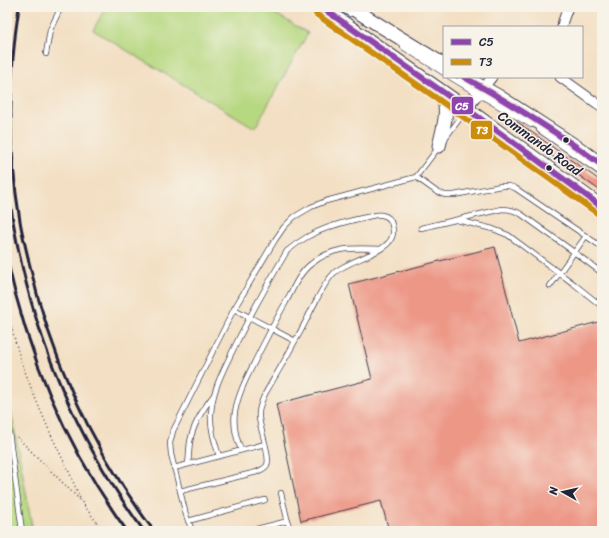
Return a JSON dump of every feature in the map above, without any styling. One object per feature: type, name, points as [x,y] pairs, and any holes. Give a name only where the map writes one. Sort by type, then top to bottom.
[{"type":"main road","name":"Commando Road","points":[[321,7],[469,106],[571,186],[602,208]]},
{"type":"main road","points":[[353,12],[443,64]]},
{"type":"main road","name":"Commando Road","points":[[465,78],[480,91],[498,96],[602,165]]},
{"type":"main road","points":[[439,146],[446,110],[445,99],[440,87]]},
{"type":"street","points":[[562,26],[568,7]]},
{"type":"street","points":[[469,106],[491,78]]},
{"type":"street","points":[[561,78],[602,107]]},
{"type":"lane","points":[[46,54],[50,30],[61,7]]},
{"type":"lane","points":[[329,7],[440,87]]},
{"type":"lane","points":[[339,7],[353,12]]},
{"type":"lane","points":[[397,43],[443,72]]},
{"type":"lane","points":[[452,78],[480,91],[602,174]]},
{"type":"lane","points":[[193,531],[188,521],[170,454],[170,443],[173,431],[234,309],[284,226],[294,217],[311,206],[416,177],[469,106]]},
{"type":"lane","points":[[416,177],[437,192],[445,195],[454,196],[502,186],[515,188],[602,247]]},
{"type":"lane","points":[[421,228],[502,209],[515,210],[602,273]]},
{"type":"lane","points":[[180,491],[257,472],[267,465],[268,460],[259,418],[261,402],[295,342],[322,289],[330,277],[337,270],[381,249],[388,244],[392,237],[393,229],[392,222],[388,217],[376,215],[358,218],[328,227],[295,244],[287,251],[250,317],[222,372],[214,395],[211,415],[212,432],[219,456]]},
{"type":"lane","points":[[455,220],[493,229],[508,235],[602,305]]},
{"type":"lane","points":[[550,286],[586,236]]},
{"type":"lane","points":[[241,450],[236,437],[234,423],[238,398],[271,329],[302,273],[309,264],[320,257],[337,250],[351,248],[381,249]]},
{"type":"lane","points":[[234,309],[295,342]]},
{"type":"lane","points":[[188,464],[190,440],[195,426],[204,408],[214,395]]},
{"type":"lane","points":[[7,423],[22,531]]},
{"type":"lane","points":[[174,468],[265,444]]},
{"type":"lane","points":[[281,493],[290,531]]},
{"type":"lane","points":[[188,521],[265,500]]},
{"type":"lane","points":[[248,531],[288,521]]},
{"type":"path","points":[[7,311],[19,355],[33,393],[81,501]]},
{"type":"path","points":[[9,432],[18,437],[81,501],[103,531]]},
{"type":"green space","points":[[106,7],[264,7],[308,33],[255,128],[93,30]]},
{"type":"green space","points":[[7,389],[33,531],[7,531]]},
{"type":"building","points":[[516,121],[602,182],[602,192],[512,127]]},
{"type":"building","points":[[495,247],[519,343],[602,321],[602,531],[389,531],[381,501],[301,521],[276,404],[372,379],[349,284]]},
{"type":"railway","points":[[7,33],[10,7]]},
{"type":"railway","points":[[19,7],[15,33],[11,87],[13,167],[21,226],[38,298],[49,334],[77,403],[112,469],[154,531]]},
{"type":"railway","points":[[7,179],[14,227],[24,274],[37,320],[52,364],[71,408],[92,450],[144,531]]},
{"type":"railway","points":[[7,259],[26,331],[53,401],[86,468],[127,531]]},
{"type":"transit line","name":"C5","points":[[321,7],[467,109],[602,207]]},
{"type":"transit line","name":"T3","points":[[316,14],[597,213]]},
{"type":"transit line","name":"C5","points":[[466,78],[534,119],[602,165]]}]
